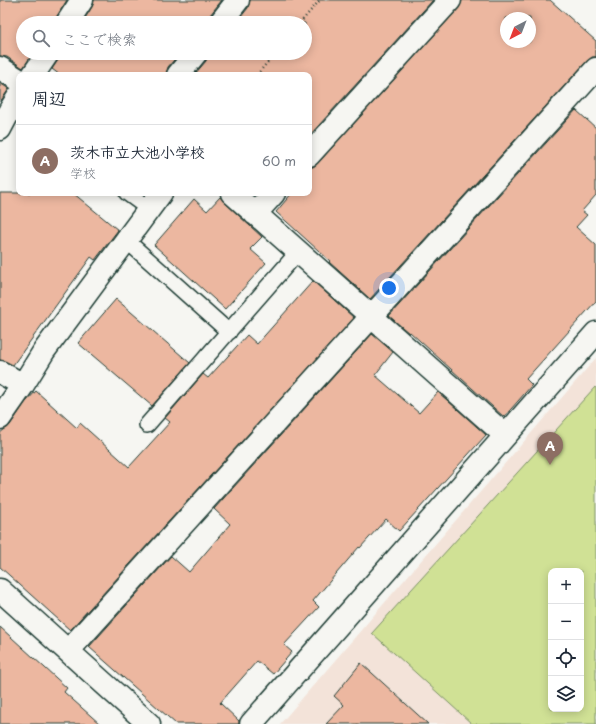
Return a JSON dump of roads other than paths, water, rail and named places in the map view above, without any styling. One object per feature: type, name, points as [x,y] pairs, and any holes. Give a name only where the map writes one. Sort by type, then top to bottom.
[{"type":"street","points":[[72,16],[82,0]]},
{"type":"street","points":[[225,16],[238,0]]},
{"type":"street","points":[[312,151],[450,0]]},
{"type":"street","points":[[35,72],[43,60]]},
{"type":"street","points":[[180,72],[190,60]]},
{"type":"street","points":[[0,68],[16,78]]},
{"type":"street","points":[[68,651],[596,69]]},
{"type":"street","points":[[0,129],[16,108]]},
{"type":"street","points":[[235,196],[505,434]]},
{"type":"street","points":[[255,214],[271,196]]},
{"type":"street","points":[[0,418],[44,351],[155,201]]},
{"type":"street","points":[[251,724],[505,434],[596,333]]},
{"type":"street","points":[[0,372],[23,385]]},
{"type":"street","points":[[0,590],[68,651],[138,721]]},
{"type":"lane","points":[[138,196],[155,201]]},
{"type":"lane","points":[[126,240],[229,332]]},
{"type":"lane","points":[[147,426],[298,252]]},
{"type":"place","name":"茨木市立大池小学校","points":[[550,465]]}]
